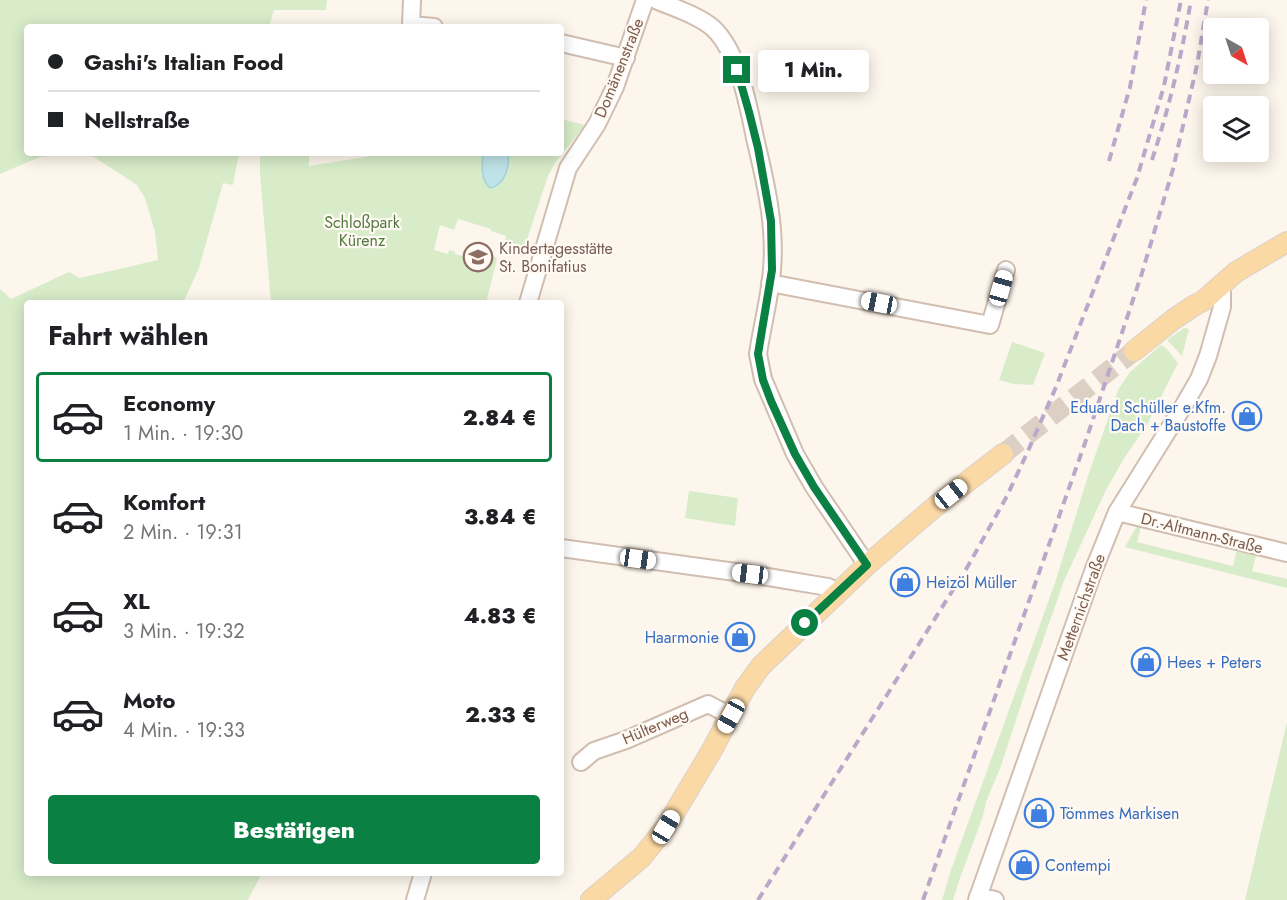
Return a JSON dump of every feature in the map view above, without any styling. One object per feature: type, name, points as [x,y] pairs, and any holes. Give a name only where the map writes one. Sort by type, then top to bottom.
[{"type":"main road","points":[[1134,351],[1174,319],[1203,301],[1236,272],[1287,242]]},
{"type":"main road","points":[[591,900],[637,862],[666,827],[761,666],[867,565],[937,505],[1003,454]]},
{"type":"street","points":[[411,24],[412,0]]},
{"type":"street","name":"Domänenstraße","points":[[529,300],[568,168],[597,124],[615,87],[645,0]]},
{"type":"street","points":[[656,0],[703,21],[714,30],[731,55],[737,70],[759,156],[771,221],[772,270],[758,354],[763,380],[795,454],[809,479],[867,565]]},
{"type":"street","points":[[564,44],[626,58]]},
{"type":"street","points":[[770,283],[990,325],[1006,270]]},
{"type":"street","name":"Metternichstraße","points":[[977,898],[1092,574],[1117,512],[1199,379],[1222,307],[1222,284]]},
{"type":"street","points":[[1203,301],[1216,329]]},
{"type":"street","name":"Dr.-Altmann-Straße","points":[[1117,512],[1287,554]]},
{"type":"street","points":[[564,548],[750,574],[828,587],[838,592]]},
{"type":"street","name":"Hülterweg","points":[[581,762],[594,751],[626,740],[708,704],[731,716]]},
{"type":"street","points":[[415,900],[422,876]]},
{"type":"street","points":[[977,898],[995,900]]},
{"type":"green space","points":[[0,0],[327,0],[326,10],[274,10],[270,24],[24,24],[24,156],[50,156],[40,157],[0,174]]},
{"type":"green space","name":"Schloßpark Kürenz","points":[[564,120],[585,125],[564,152]]},
{"type":"green space","points":[[90,156],[238,156],[233,185],[223,183],[199,268],[184,300],[24,300],[24,876],[260,876],[248,900],[0,900],[0,289],[11,299],[69,272],[80,278],[158,260],[155,232],[145,198],[137,185]]},
{"type":"green space","name":"Schloßpark Kürenz","points":[[260,156],[309,156],[309,166],[372,156],[561,156],[548,176],[524,249],[504,244],[506,236],[491,231],[491,229],[458,219],[454,230],[440,225],[434,250],[448,254],[449,250],[455,254],[490,263],[493,256],[497,259],[487,300],[271,300]]},
{"type":"green space","points":[[1184,328],[1189,329],[1182,356],[1167,340]]},
{"type":"green space","points":[[1012,342],[1045,353],[1033,385],[999,380]]},
{"type":"green space","points":[[1161,345],[1178,363],[1148,423],[1105,492],[1064,581],[953,900],[942,900],[1055,583],[1088,476],[1118,390],[1130,372]]},
{"type":"green space","points":[[689,491],[738,498],[735,526],[685,518]]},
{"type":"green space","points":[[1140,520],[1142,522],[1137,542],[1233,566],[1238,546],[1257,551],[1252,571],[1287,579],[1287,588],[1125,547]]},
{"type":"green space","points":[[1287,722],[1287,900],[1245,900]]},
{"type":"water","points":[[483,156],[508,156],[505,175],[495,186],[490,188],[487,184],[482,167]]},
{"type":"tunnel","points":[[1003,454],[1134,351]]},
{"type":"railway","points":[[1109,161],[1130,87],[1146,0]]},
{"type":"railway","points":[[758,900],[968,566],[1007,496],[1056,387],[1137,178],[1164,86],[1181,0]]},
{"type":"railway","points":[[1152,160],[1184,40],[1191,0]]},
{"type":"railway","points":[[923,900],[1085,443],[1142,273],[1173,169],[1197,65],[1208,0]]},
{"type":"place","name":"Kindertagesstätte St. Bonifatius","points":[[478,257]]},
{"type":"place","name":"Eduard Schüller e.Kfm. Dach + Baustoffe","points":[[1247,416]]},
{"type":"place","name":"Heizöl Müller","points":[[905,582]]},
{"type":"place","name":"Haarmonie","points":[[740,637]]},
{"type":"place","name":"Hees + Peters","points":[[1146,662]]},
{"type":"place","name":"Tömmes Markisen","points":[[1039,813]]},
{"type":"place","name":"Contempi","points":[[1024,865]]},
{"type":"route","points":[[737,70],[758,148],[771,221],[772,270],[758,362],[771,401],[795,454],[809,479],[867,565],[805,623]]}]
